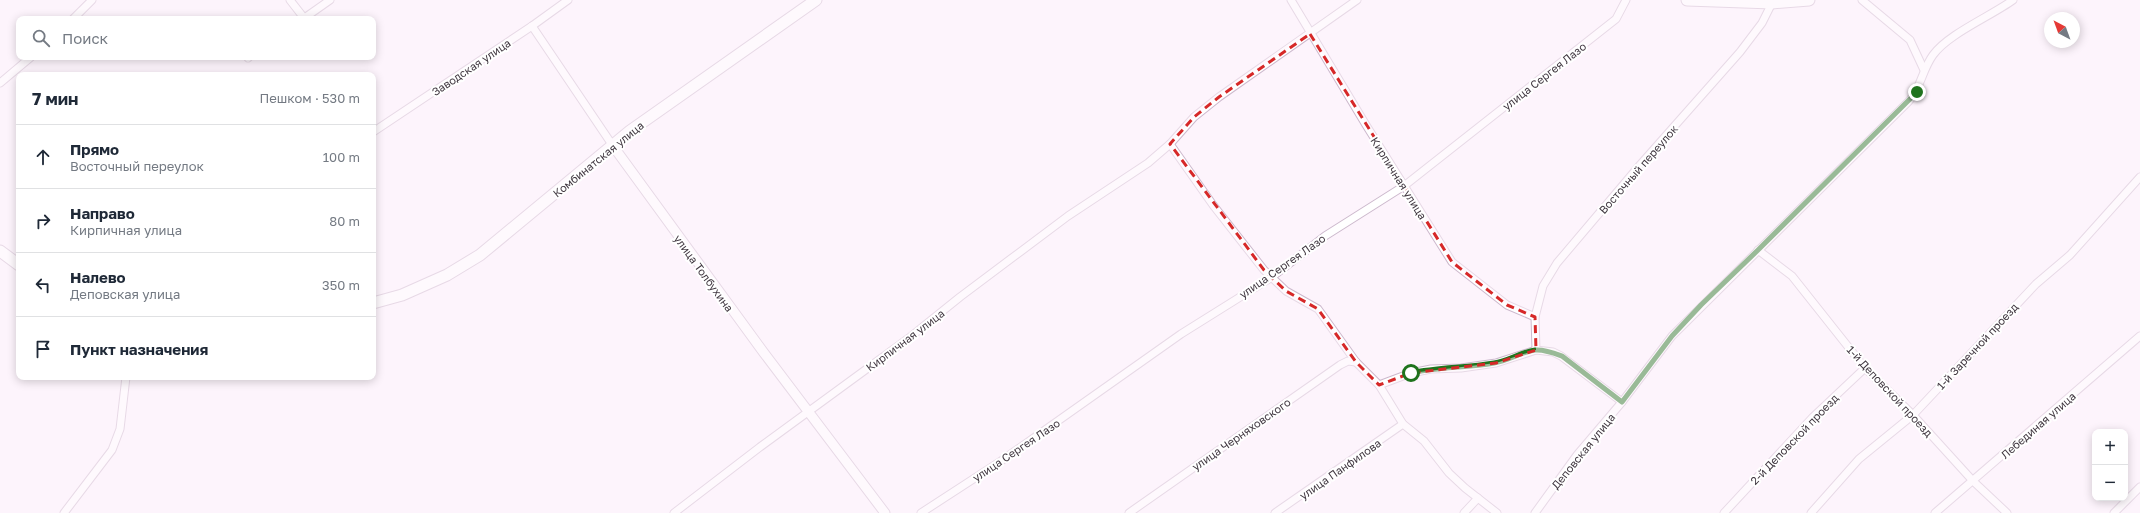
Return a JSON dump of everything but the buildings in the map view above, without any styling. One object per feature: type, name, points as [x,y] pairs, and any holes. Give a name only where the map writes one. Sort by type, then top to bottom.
[{"type":"main road","name":"Комбинатская улица","points":[[376,302],[402,295],[446,275],[480,255],[630,131],[816,0]]},
{"type":"main road","points":[[1687,0],[1772,3],[1809,0]]},
{"type":"main road","points":[[0,251],[16,263]]},
{"type":"street","points":[[76,16],[92,0]]},
{"type":"street","points":[[290,0],[302,16]]},
{"type":"street","points":[[307,16],[330,0]]},
{"type":"street","name":"Заводская улица","points":[[376,130],[532,26],[568,0]]},
{"type":"street","name":"Кирпичная улица","points":[[1291,0],[1310,34],[1452,262],[1507,305],[1535,317]]},
{"type":"street","points":[[1310,34],[1357,0]]},
{"type":"street","name":"улица Сергея Лазо","points":[[921,513],[1001,461],[1181,334],[1272,277],[1325,236],[1404,186],[1616,19],[1626,0]]},
{"type":"street","points":[[1862,0],[1910,40],[1924,70]]},
{"type":"street","name":"Деповская улица","points":[[1535,513],[1577,455],[1622,402],[1672,336],[1701,305],[1917,92],[1924,70],[1933,54],[1950,40],[2014,0]]},
{"type":"street","name":"Восточный переулок","points":[[1535,317],[1543,286],[1557,264],[1640,165],[1740,52],[1762,23],[1772,3]]},
{"type":"street","name":"улица Толбухина","points":[[532,26],[613,146],[764,353],[885,513]]},
{"type":"street","name":"Кирпичная улица","points":[[674,513],[909,338],[960,297],[1068,216],[1138,171],[1170,144],[1194,117],[1219,97],[1310,34]]},
{"type":"street","points":[[0,83],[27,60]]},
{"type":"street","points":[[1170,144],[1213,205],[1264,270],[1286,291],[1318,309],[1356,362],[1380,385],[1403,424],[1424,441],[1449,473],[1497,513]]},
{"type":"street","name":"1-й Заречной проезд","points":[[1811,513],[1859,459],[1913,414],[2036,284],[2070,255],[2140,177]]},
{"type":"street","name":"1-й Деповской проезд","points":[[1758,250],[1792,276],[1865,368],[1913,414],[1973,481],[2007,513]]},
{"type":"street","points":[[1535,317],[1536,350]]},
{"type":"street","name":"Лебединая улица","points":[[1935,513],[2140,336]]},
{"type":"street","points":[[1380,385],[1411,373],[1431,369],[1461,368],[1496,363],[1536,350],[1553,352],[1562,356],[1622,402]]},
{"type":"street","name":"улица Черняховского","points":[[1129,513],[1340,365],[1348,361],[1356,362]]},
{"type":"street","name":"2-й Деповской проезд","points":[[1724,513],[1813,417],[1865,368]]},
{"type":"street","points":[[64,513],[112,450],[120,429],[126,380]]},
{"type":"street","name":"улица Панфилова","points":[[1276,513],[1403,424]]},
{"type":"street","points":[[2114,513],[2140,487]]},
{"type":"street","points":[[1464,513],[1478,498]]},
{"type":"highlighted area","points":[[1310,34],[1452,262],[1507,305],[1535,317],[1536,350],[1496,363],[1411,373],[1379,385],[1356,362],[1318,309],[1286,291],[1264,270],[1170,144],[1194,117],[1219,97]]},
{"type":"route","points":[[1411,373],[1431,369],[1461,368],[1496,363],[1536,350],[1553,352],[1562,356],[1622,402],[1672,336],[1701,305],[1917,92]]}]
